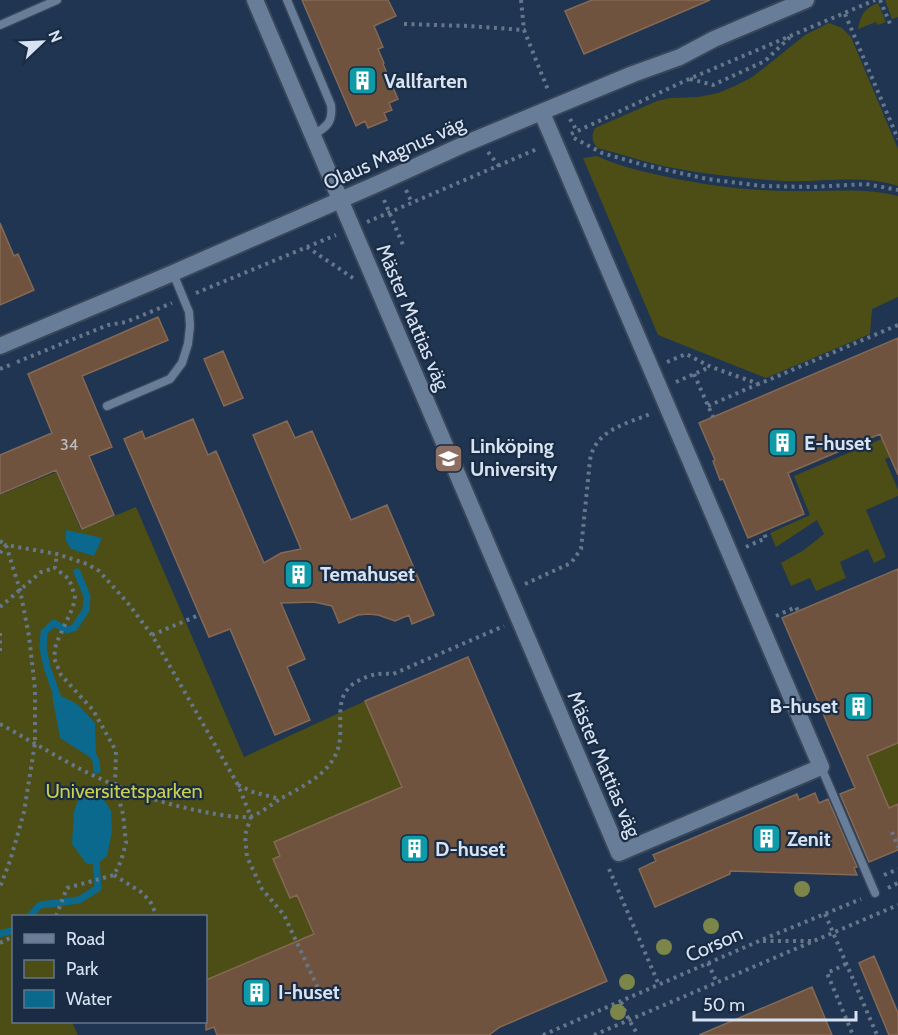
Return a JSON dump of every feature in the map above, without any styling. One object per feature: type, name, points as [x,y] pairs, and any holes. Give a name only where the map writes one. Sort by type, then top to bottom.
[{"type":"street","name":"Mäster Mattias väg","points":[[255,0],[619,853],[821,767]]},
{"type":"street","name":"Olaus Magnus väg","points":[[0,346],[173,273],[467,143],[633,74],[680,57],[714,39],[806,0]]},
{"type":"street","points":[[542,113],[821,767]]},
{"type":"lane","points":[[0,25],[57,0]]},
{"type":"lane","points":[[287,0],[331,105],[332,116],[329,123],[323,130],[313,135]]},
{"type":"lane","points":[[106,406],[170,379],[182,363],[188,344],[189,312],[173,273]]},
{"type":"lane","points":[[821,767],[875,893]]},
{"type":"path","points":[[521,0],[524,30],[547,90],[557,91],[577,131]]},
{"type":"path","points":[[875,0],[689,79],[568,136],[602,153],[644,165],[707,178],[762,186],[813,187],[866,184],[898,190]]},
{"type":"path","points":[[880,0],[891,26]]},
{"type":"path","points":[[845,14],[898,139]]},
{"type":"path","points":[[404,24],[524,30]]},
{"type":"path","points":[[689,79],[713,85],[765,61],[792,35]]},
{"type":"path","points":[[0,369],[108,325],[126,322],[389,213],[554,141]]},
{"type":"path","points":[[487,150],[499,166]]},
{"type":"path","points":[[404,185],[412,203]]},
{"type":"path","points":[[389,213],[403,245]]},
{"type":"path","points":[[306,247],[358,282]]},
{"type":"path","points":[[708,406],[898,325]]},
{"type":"path","points":[[656,381],[666,363],[686,354],[711,367],[759,384]]},
{"type":"path","points":[[656,381],[694,374],[711,367]]},
{"type":"path","points":[[694,374],[713,417]]},
{"type":"path","points":[[507,591],[571,563],[576,558],[581,549],[591,451],[595,443],[611,430],[667,407]]},
{"type":"path","points":[[744,548],[766,538],[763,531]]},
{"type":"path","points":[[0,541],[57,554],[87,564],[99,571],[128,602],[152,634],[238,785],[250,817],[245,835],[247,857],[262,890],[284,915],[324,1001]]},
{"type":"path","points":[[0,553],[6,544]]},
{"type":"path","points":[[0,887],[24,812],[35,743],[35,689],[28,636],[20,590],[6,544]]},
{"type":"path","points":[[55,568],[57,554]]},
{"type":"path","points":[[0,607],[41,572],[55,568]]},
{"type":"path","points":[[55,568],[69,579],[75,596],[73,607],[56,644],[54,658],[61,675],[93,710],[116,751],[115,785],[123,814],[126,843],[114,875],[67,888],[56,915]]},
{"type":"path","points":[[774,617],[796,607],[798,612]]},
{"type":"path","points":[[152,634],[199,615]]},
{"type":"path","points":[[0,724],[73,765],[115,785],[173,805],[213,814],[250,817],[299,790],[330,765],[341,739],[341,709],[344,693],[352,684],[378,673],[393,674],[519,620]]},
{"type":"path","points":[[0,633],[0,654]]},
{"type":"path","points":[[238,785],[253,792],[280,799]]},
{"type":"path","points":[[892,832],[898,847]]},
{"type":"path","points":[[884,875],[898,869]]},
{"type":"path","points":[[114,875],[141,892],[150,901],[157,915]]},
{"type":"path","name":"Corson","points":[[543,1035],[759,940],[898,883]]},
{"type":"path","points":[[594,1035],[898,905]]},
{"type":"path","points":[[825,914],[877,1035]]},
{"type":"path","points":[[759,940],[815,941]]},
{"type":"path","points":[[708,963],[717,983]]},
{"type":"path","points":[[847,964],[826,973],[853,1035]]},
{"type":"path","points":[[621,1002],[638,1035]]},
{"type":"shaded area","name":"Linköping University","points":[[0,0],[898,0],[898,1035],[0,1035]]},
{"type":"green space","points":[[885,0],[898,0],[898,17],[892,19]]},
{"type":"green space","points":[[878,3],[886,22],[878,25],[876,22],[858,29],[864,13],[869,7]]},
{"type":"green space","points":[[829,23],[842,28],[851,37],[898,149],[898,186],[870,180],[783,181],[705,173],[643,161],[597,148],[594,143],[595,128],[657,101],[718,93],[737,85],[752,77],[805,35]]},
{"type":"green space","points":[[597,156],[643,171],[720,186],[774,191],[858,191],[898,196],[898,297],[872,309],[870,334],[766,378],[658,335],[583,158]]},
{"type":"green space","points":[[898,432],[898,454],[885,459],[898,490],[898,496],[866,510],[886,557],[874,563],[868,549],[840,562],[846,578],[816,591],[810,578],[791,586],[781,563],[804,550],[824,534],[817,520],[776,547],[770,533],[810,515],[794,476]]},
{"type":"green space","name":"Universitetsparken","points":[[56,472],[81,530],[136,507],[244,757],[365,701],[402,787],[274,842],[280,856],[273,859],[297,895],[340,994],[313,1005],[287,945],[207,980],[207,915],[12,915],[12,1023],[72,1023],[78,1035],[0,1035],[0,495]]},
{"type":"green space","points":[[898,743],[898,804],[889,808],[867,756]]},
{"type":"water","points":[[66,530],[102,538],[94,556],[71,549],[66,541]]},
{"type":"water","points":[[55,693],[77,704],[95,723],[96,761],[60,738],[52,695]]},
{"type":"water","points":[[83,788],[98,790],[111,811],[112,831],[107,856],[96,865],[86,863],[72,844],[74,811]]},
{"type":"building","name":"Vallfarten","points":[[302,0],[388,0],[396,16],[374,26],[383,47],[378,49],[398,99],[389,103],[392,110],[384,113],[387,120],[368,128],[365,121],[356,126]]},
{"type":"building","points":[[592,0],[710,0],[584,54],[565,11]]},
{"type":"building","points":[[0,223],[14,256],[18,254],[34,290],[0,305]]},
{"type":"building","points":[[158,317],[168,340],[82,376],[112,447],[89,456],[114,515],[82,529],[56,470],[0,494],[0,455],[52,433],[28,374]]},
{"type":"building","name":"E-huset","points":[[898,338],[898,475],[880,434],[788,473],[804,514],[748,538],[723,479],[720,480],[713,461],[715,460],[699,423]]},
{"type":"building","points":[[223,351],[243,398],[224,406],[204,359]]},
{"type":"building","name":"Temahuset","points":[[193,419],[208,455],[216,451],[264,563],[281,553],[301,549],[253,435],[287,421],[295,438],[312,431],[351,520],[387,505],[434,615],[412,624],[409,615],[395,621],[368,614],[358,615],[339,623],[332,606],[314,602],[281,603],[305,659],[287,667],[310,720],[275,735],[230,629],[209,637],[124,439],[142,431],[145,439]]},
{"type":"building","name":"B-huset","points":[[898,569],[898,743],[867,756],[889,808],[898,804],[898,850],[869,862],[840,794],[855,788],[782,618]]},
{"type":"building","name":"D-huset","points":[[468,657],[607,981],[500,1027],[489,1035],[217,1035],[214,1027],[206,1030],[207,980],[314,934],[297,895],[290,898],[273,859],[280,856],[274,842],[402,787],[365,701]]},
{"type":"building","name":"Zenit","points":[[815,793],[819,803],[828,799],[857,867],[854,868],[857,875],[730,871],[730,874],[655,907],[639,869],[656,861],[653,855],[797,794],[799,800]]},
{"type":"building","points":[[874,956],[898,1013],[898,1035],[889,1035],[859,963]]},
{"type":"building","points":[[812,987],[832,1035],[699,1035]]},
{"type":"waterway","points":[[59,701],[47,667],[43,648],[44,632],[54,623],[67,630],[74,628],[86,610],[87,596],[77,572]]},
{"type":"waterway","points":[[92,753],[97,770]]},
{"type":"waterway","points":[[31,915],[40,905],[79,900],[98,888],[96,859]]},
{"type":"waterway","points":[[0,934],[12,931]]},
{"type":"place","name":"Vallfarten","points":[[363,81]]},
{"type":"place","name":"E-huset","points":[[783,443]]},
{"type":"place","name":"Linköping University","points":[[449,458]]},
{"type":"place","name":"Temahuset","points":[[299,574]]},
{"type":"place","name":"B-huset","points":[[859,706]]},
{"type":"place","name":"Zenit","points":[[766,839]]},
{"type":"place","name":"D-huset","points":[[414,849]]},
{"type":"place","name":"I-huset","points":[[257,992]]}]
